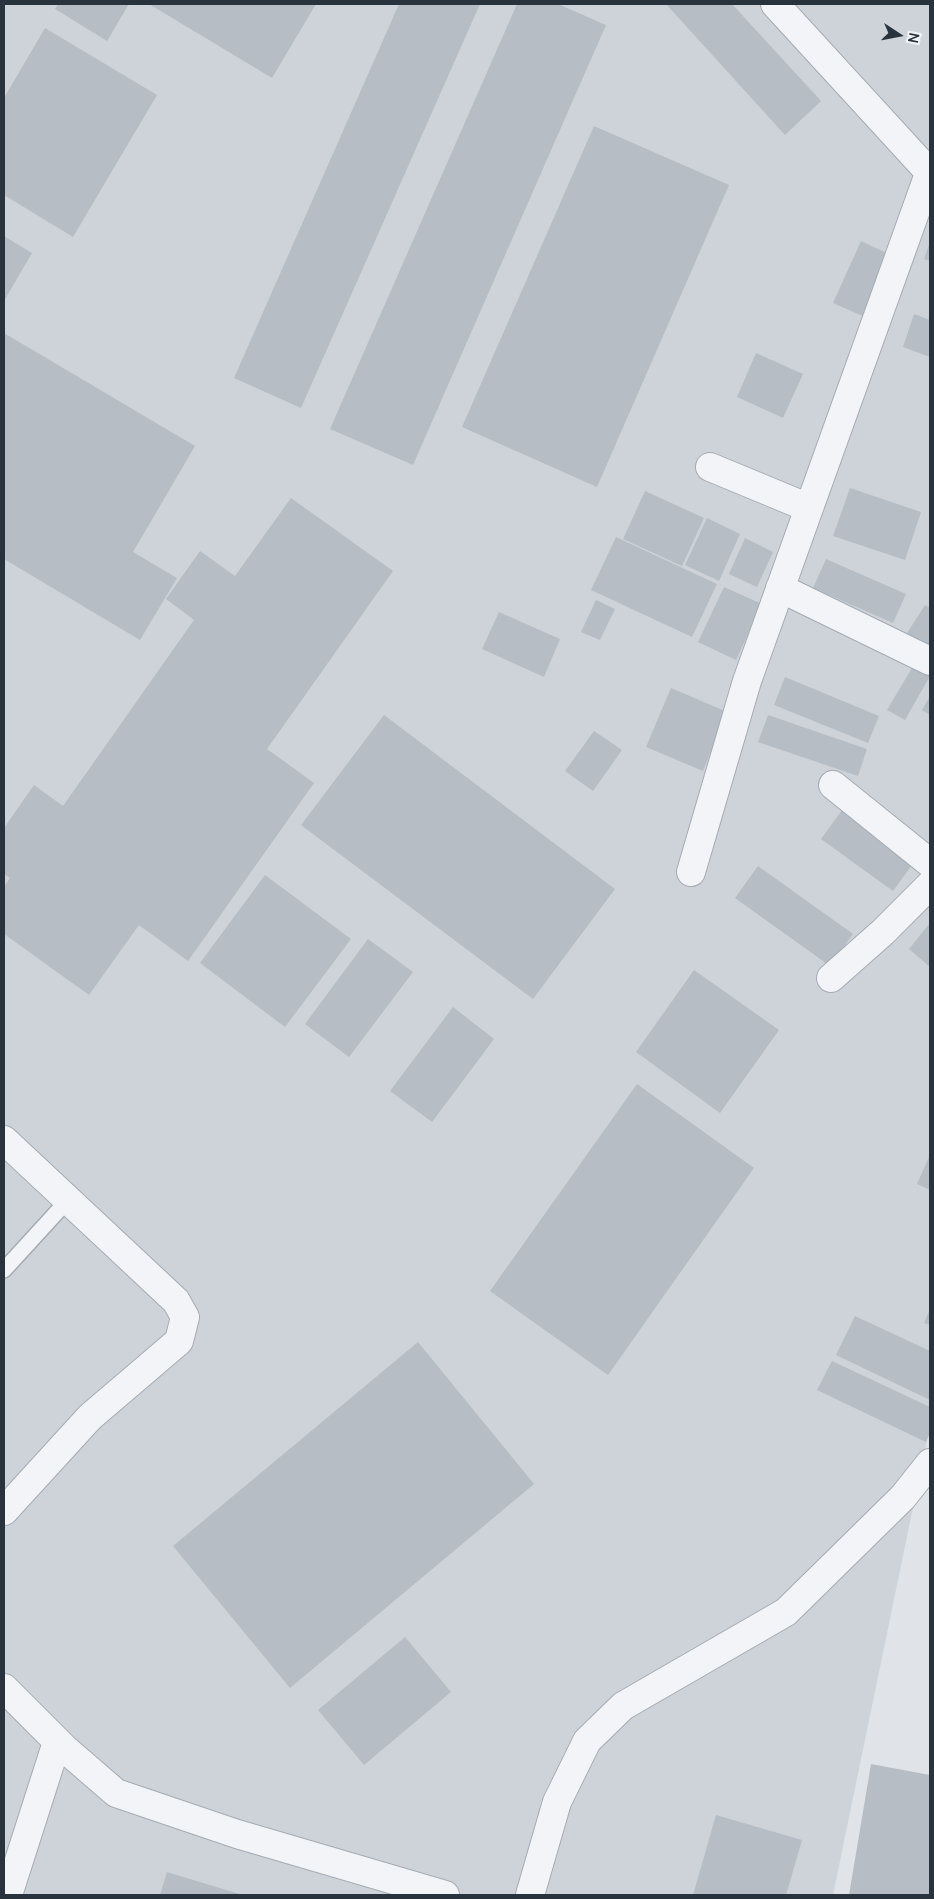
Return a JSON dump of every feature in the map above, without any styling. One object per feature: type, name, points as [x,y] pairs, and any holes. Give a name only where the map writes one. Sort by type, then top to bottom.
[{"type":"street","points":[[691,872],[747,681],[930,172],[775,4]]},
{"type":"street","points":[[710,467],[809,508]]},
{"type":"street","points":[[780,588],[930,661]]},
{"type":"street","points":[[833,785],[930,863]]},
{"type":"street","points":[[831,978],[883,932],[930,885]]},
{"type":"street","points":[[4,1140],[176,1301],[185,1317],[179,1341],[90,1417],[4,1511]]},
{"type":"street","points":[[530,1895],[557,1802],[587,1742],[623,1706],[786,1612],[903,1497],[926,1478]]},
{"type":"street","points":[[4,1688],[57,1742],[116,1793],[237,1834],[445,1895]]},
{"type":"street","points":[[8,1895],[57,1742]]},
{"type":"lane","points":[[4,1270],[68,1200]]},
{"type":"shaded area","points":[[4,4],[930,4],[930,1425],[833,1895],[4,1895]]},
{"type":"building","points":[[58,4],[129,4],[107,41],[55,9]]},
{"type":"building","points":[[149,4],[316,4],[272,78]]},
{"type":"building","points":[[399,4],[480,4],[301,408],[234,378]]},
{"type":"building","points":[[517,4],[558,4],[606,25],[413,465],[330,429]]},
{"type":"building","points":[[666,4],[732,4],[821,101],[785,135]]},
{"type":"building","points":[[45,28],[157,95],[73,237],[4,195],[4,98]]},
{"type":"building","points":[[594,126],[729,185],[597,487],[462,427]]},
{"type":"building","points":[[4,236],[32,253],[4,301]]},
{"type":"building","points":[[861,241],[895,257],[867,318],[833,303]]},
{"type":"building","points":[[930,242],[930,261],[924,259]]},
{"type":"building","points":[[914,314],[930,320],[930,357],[903,347]]},
{"type":"building","points":[[4,333],[195,446],[133,552],[177,578],[140,640],[4,559]]},
{"type":"building","points":[[756,353],[803,374],[783,418],[737,397]]},
{"type":"building","points":[[850,488],[921,512],[905,560],[833,536]]},
{"type":"building","points":[[645,491],[704,518],[682,566],[623,539]]},
{"type":"building","points":[[291,498],[393,571],[267,749],[314,783],[188,961],[139,925],[89,995],[4,934],[4,887],[10,878],[4,874],[4,828],[34,785],[63,806],[194,620],[166,599],[200,551],[235,576]]},
{"type":"building","points":[[707,518],[740,534],[719,581],[685,565]]},
{"type":"building","points":[[616,537],[717,584],[692,637],[591,590]]},
{"type":"building","points":[[745,538],[773,552],[757,587],[729,574]]},
{"type":"building","points":[[826,559],[906,594],[893,623],[813,588]]},
{"type":"building","points":[[724,587],[762,604],[736,660],[698,642]]},
{"type":"building","points":[[596,600],[615,609],[600,640],[581,632]]},
{"type":"building","points":[[925,605],[930,608],[930,647],[907,633]]},
{"type":"building","points":[[499,612],[560,639],[544,677],[482,649]]},
{"type":"building","points":[[916,661],[930,670],[930,676],[905,720],[887,710]]},
{"type":"building","points":[[785,677],[879,716],[868,743],[774,705]]},
{"type":"building","points":[[671,688],[727,712],[703,771],[646,747]]},
{"type":"building","points":[[930,696],[930,715],[922,710]]},
{"type":"building","points":[[384,715],[615,889],[533,999],[301,825]]},
{"type":"building","points":[[768,715],[867,749],[858,776],[758,742]]},
{"type":"building","points":[[594,731],[622,750],[593,791],[565,771]]},
{"type":"building","points":[[845,806],[917,858],[893,891],[821,839]]},
{"type":"building","points":[[758,866],[853,934],[830,966],[735,898]]},
{"type":"building","points":[[265,875],[351,939],[285,1027],[200,963]]},
{"type":"building","points":[[930,923],[930,967],[909,949]]},
{"type":"building","points":[[368,939],[413,972],[349,1057],[305,1024]]},
{"type":"building","points":[[694,970],[779,1030],[720,1113],[636,1052]]},
{"type":"building","points":[[453,1007],[494,1039],[432,1122],[390,1091]]},
{"type":"building","points":[[637,1084],[754,1168],[608,1375],[490,1291]]},
{"type":"building","points":[[930,1155],[930,1190],[917,1184]]},
{"type":"building","points":[[930,1309],[930,1325],[924,1323]]},
{"type":"building","points":[[855,1316],[930,1351],[930,1400],[836,1355]]},
{"type":"building","points":[[418,1342],[534,1484],[290,1688],[173,1546]]},
{"type":"building","points":[[832,1361],[930,1407],[930,1433],[926,1442],[817,1390]]},
{"type":"building","points":[[405,1637],[451,1692],[364,1765],[318,1710]]},
{"type":"building","points":[[871,1764],[930,1775],[930,1895],[849,1895]]},
{"type":"building","points":[[716,1815],[802,1840],[786,1895],[693,1895]]},
{"type":"building","points":[[167,1872],[243,1895],[160,1895]]}]
